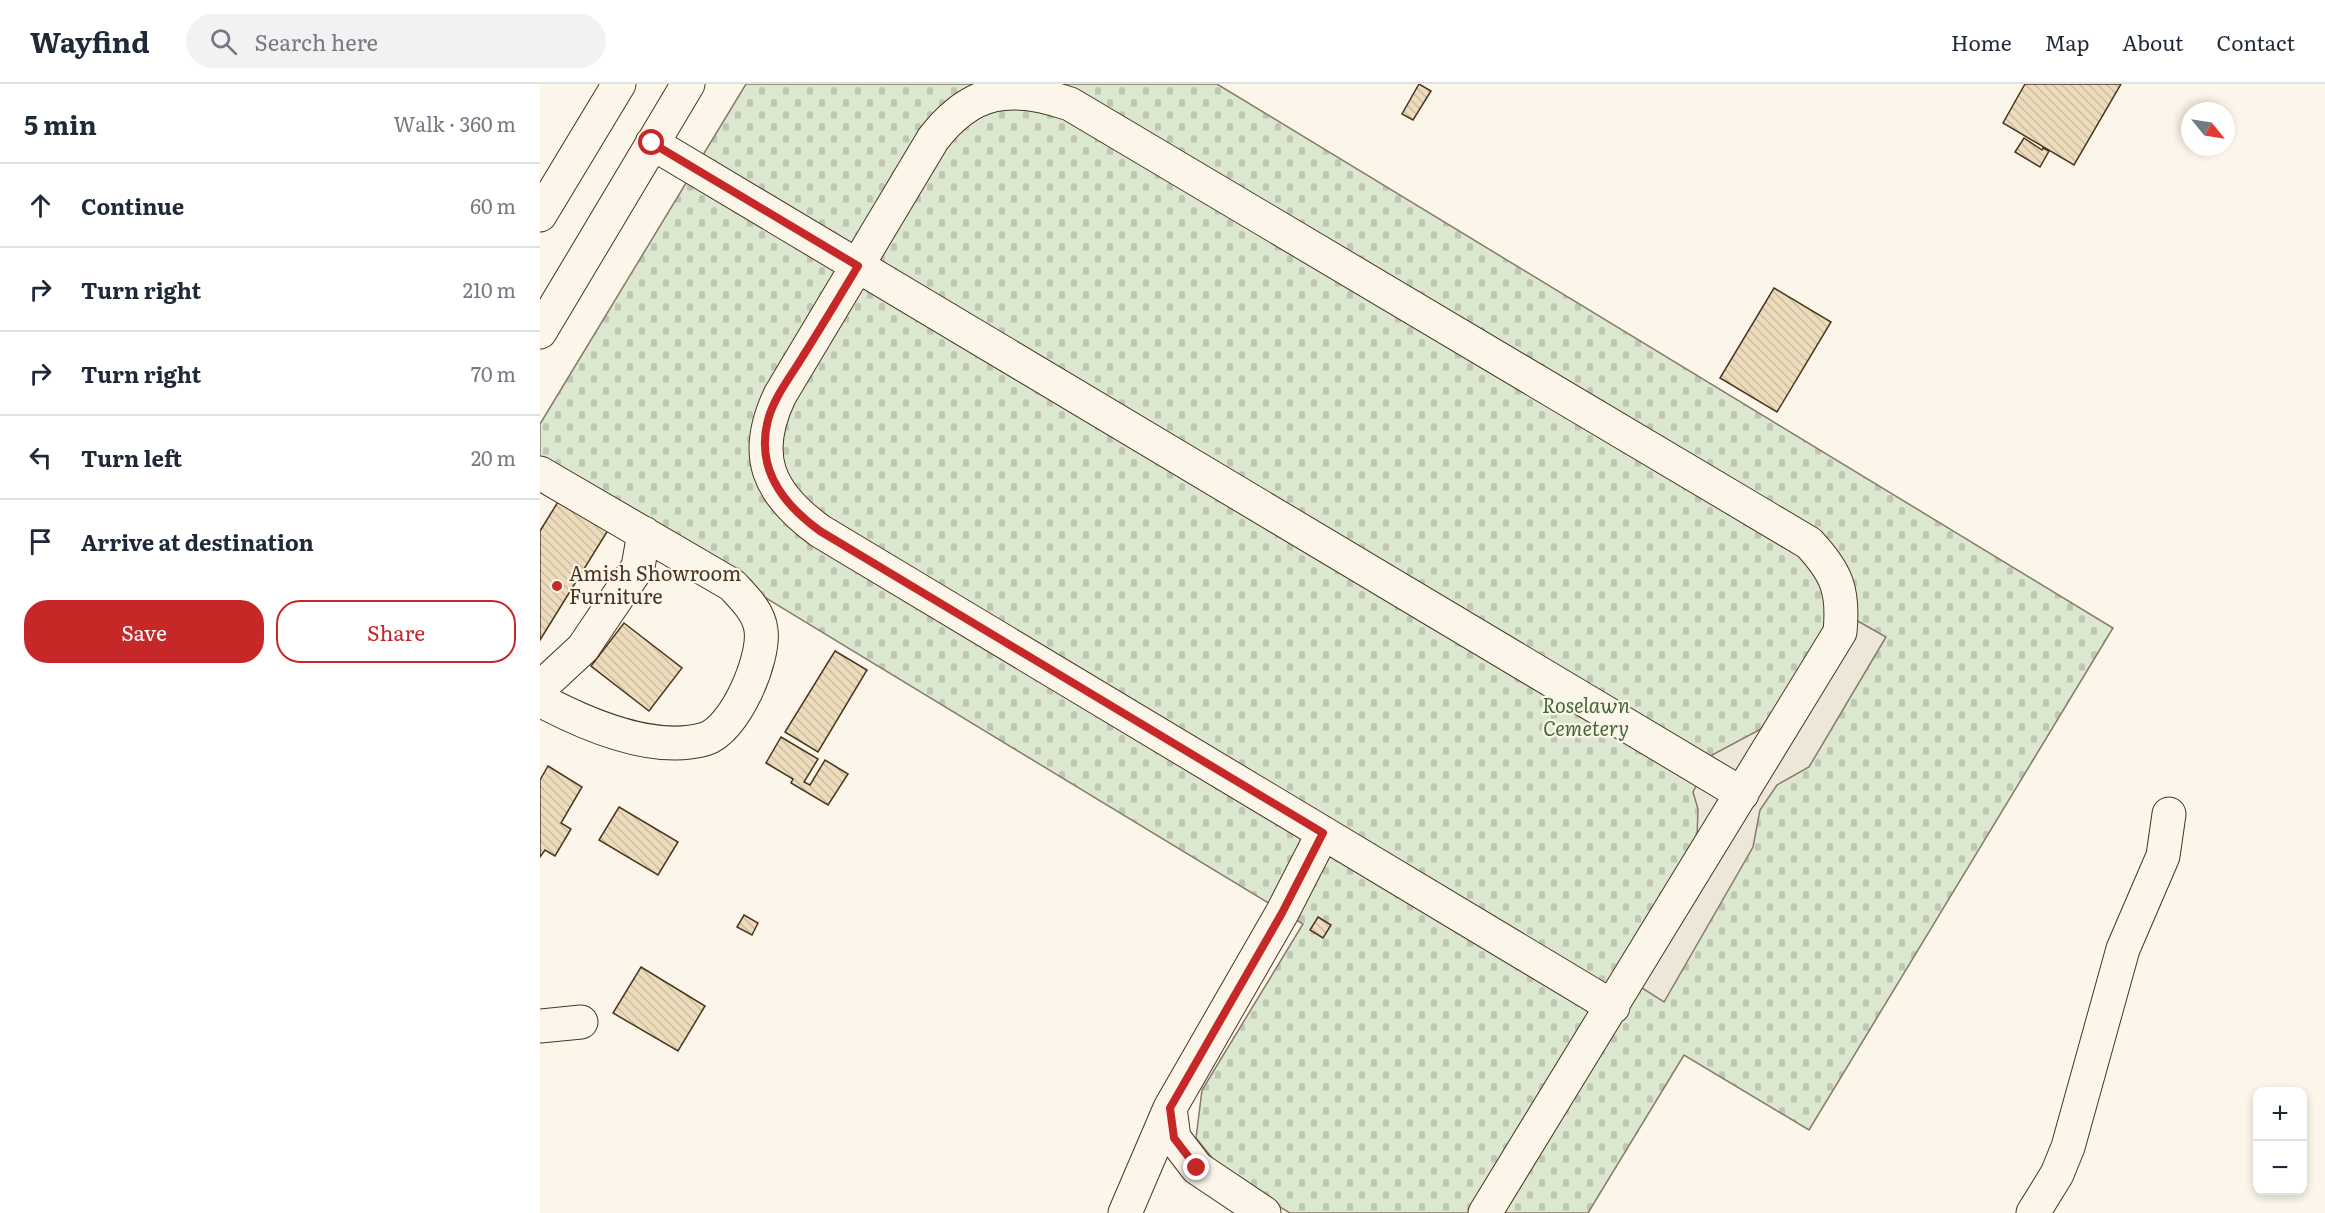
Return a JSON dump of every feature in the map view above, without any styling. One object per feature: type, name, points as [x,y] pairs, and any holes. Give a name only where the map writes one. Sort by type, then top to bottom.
[{"type":"main road","points":[[540,215],[619,84]]},
{"type":"main road","points":[[540,332],[688,84]]},
{"type":"main road","points":[[1485,1213],[1613,1007],[1840,632],[1842,605],[1838,583],[1827,562],[1809,543],[1070,104],[1046,93],[1020,90],[997,92],[975,98],[952,114],[933,139],[780,395],[768,420],[766,449],[770,474],[781,496],[798,515],[820,531],[1613,1007]]},
{"type":"main road","points":[[652,143],[1742,794]]},
{"type":"main road","points":[[540,700],[625,736],[655,742],[684,742],[707,738],[722,727],[740,703],[761,655],[761,629],[751,606],[732,585],[542,478]]},
{"type":"main road","points":[[540,688],[583,648],[638,567],[644,534]]},
{"type":"main road","points":[[2033,1213],[2057,1174],[2068,1148],[2122,949],[2163,856],[2169,814]]},
{"type":"main road","points":[[1125,1213],[1170,1108],[1282,913],[1323,833]]},
{"type":"main road","points":[[540,1026],[581,1022]]},
{"type":"main road","points":[[1170,1108],[1174,1138],[1197,1168],[1264,1213]]},
{"type":"green space","name":"Roselawn Cemetery","points":[[746,84],[1217,84],[2113,628],[1809,1130],[1684,1055],[1588,1213],[1290,1213],[1225,1174],[1196,1138],[1202,1090],[1303,924],[540,461],[540,424]]},
{"type":"shaded area","points":[[1833,607],[1886,637],[1809,767],[1777,785],[1760,810],[1753,847],[1664,1002],[1620,974],[1697,839],[1698,809],[1693,792],[1712,755],[1761,729],[1819,637]]},
{"type":"building","points":[[1419,84],[1431,91],[1413,120],[1402,114]]},
{"type":"building","points":[[2025,84],[2121,84],[2074,165],[2003,123]]},
{"type":"building","points":[[2024,138],[2042,150],[2043,148],[2049,151],[2040,167],[2015,152]]},
{"type":"building","points":[[1774,288],[1831,322],[1777,412],[1720,378]]},
{"type":"building","name":"Amish Showroom Furniture","points":[[561,497],[610,527],[540,640],[540,531]]},
{"type":"building","points":[[624,623],[682,668],[649,711],[591,666]]},
{"type":"building","points":[[835,651],[867,670],[818,752],[785,732]]},
{"type":"building","points":[[781,737],[818,759],[804,782],[810,785],[825,760],[848,774],[828,805],[791,783],[793,779],[766,763]]},
{"type":"building","points":[[548,766],[582,787],[561,823],[571,829],[555,856],[545,850],[540,857],[540,780]]},
{"type":"building","points":[[619,807],[678,842],[658,875],[599,840]]},
{"type":"building","points":[[744,915],[758,923],[752,935],[737,927]]},
{"type":"building","points":[[1318,917],[1331,925],[1323,938],[1310,930]]},
{"type":"building","points":[[641,967],[705,1006],[678,1051],[613,1013]]},
{"type":"place","name":"Amish Showroom Furniture","points":[[557,586]]},
{"type":"route","points":[[652,143],[858,266],[780,395],[768,420],[766,449],[770,474],[781,496],[798,515],[820,531],[1323,833],[1282,913],[1170,1108],[1174,1138],[1197,1168]]}]
